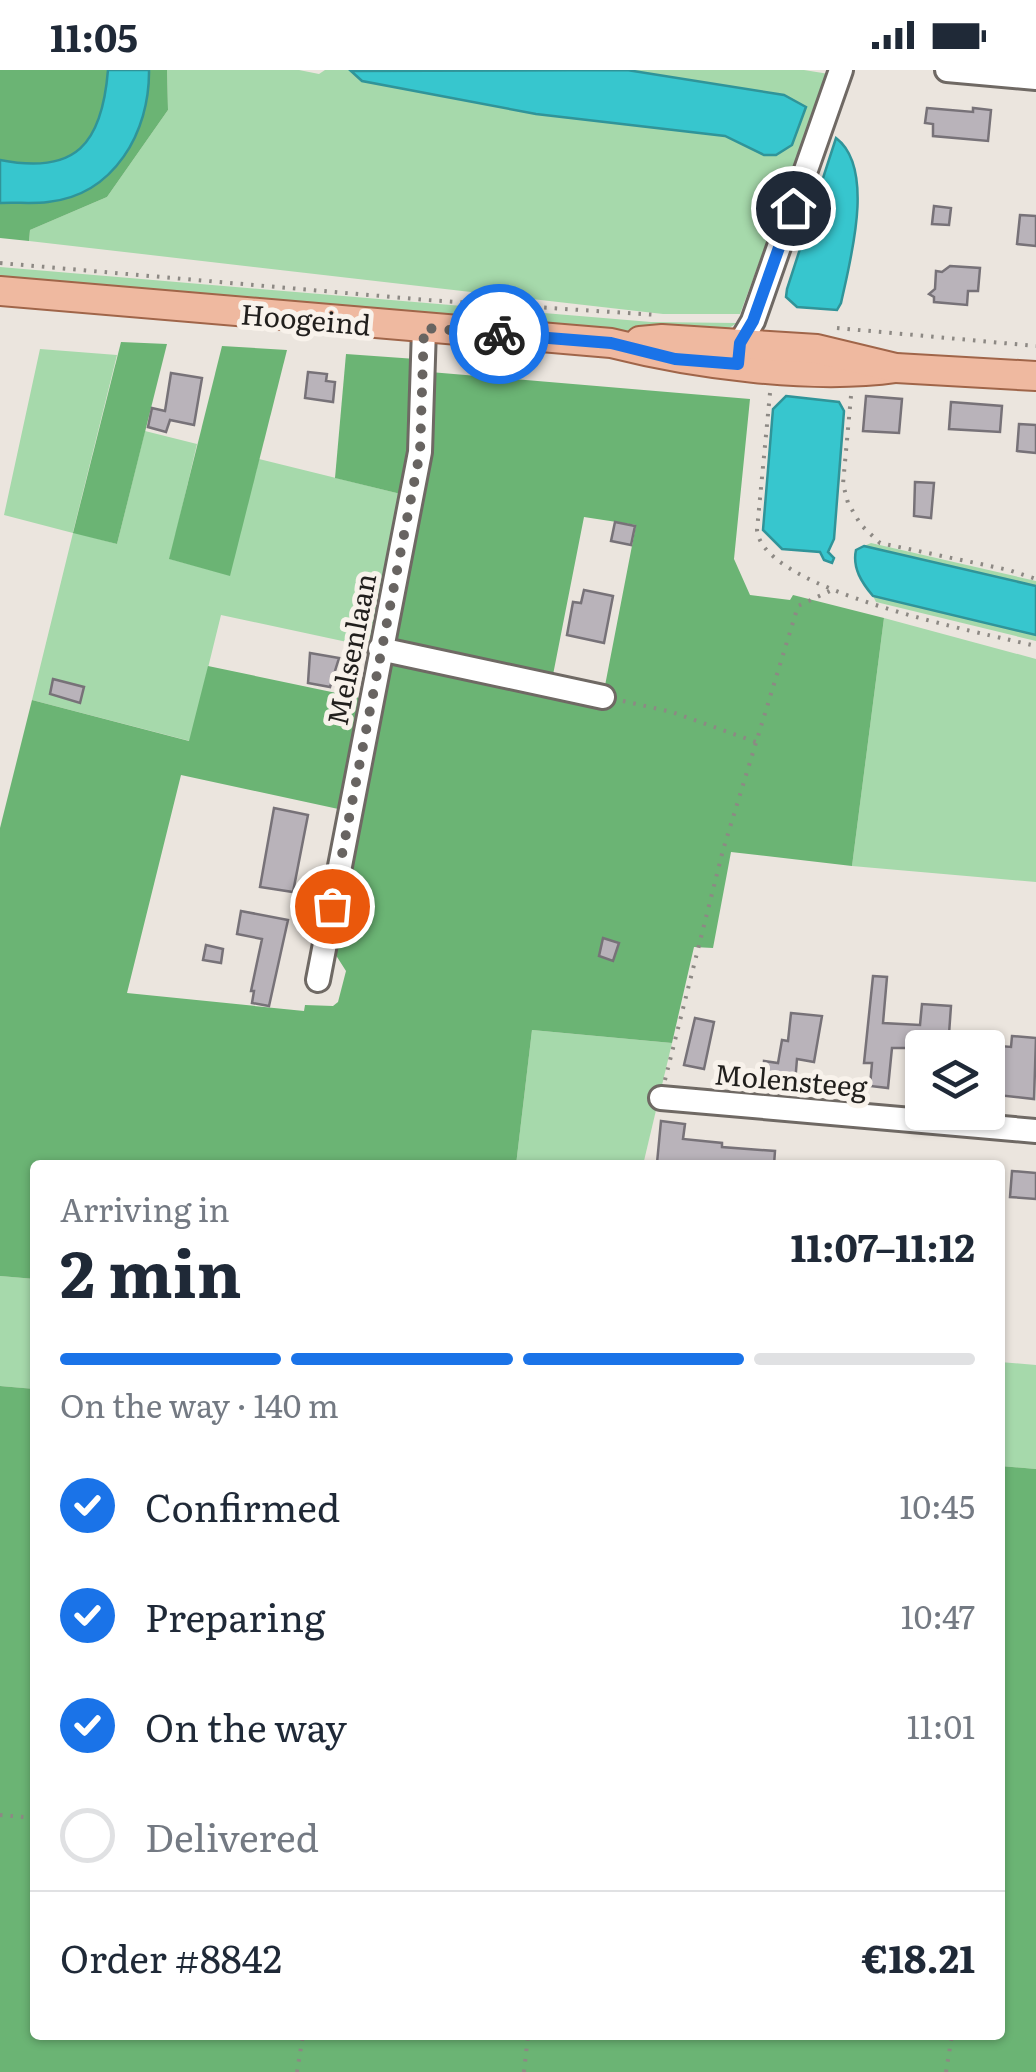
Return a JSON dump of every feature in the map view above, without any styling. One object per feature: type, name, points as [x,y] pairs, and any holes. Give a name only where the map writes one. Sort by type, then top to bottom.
[{"type":"main road","name":"Hoogeind","points":[[0,290],[611,343],[662,339],[739,353]]},
{"type":"main road","points":[[739,353],[818,350],[896,368],[1036,376]]},
{"type":"main road","points":[[739,353],[772,367],[853,374],[896,368]]},
{"type":"street","points":[[739,353],[841,70]]},
{"type":"street","points":[[947,70],[1036,78]]},
{"type":"street","name":"Melsenlaan","points":[[318,980],[420,452],[424,328]]},
{"type":"street","points":[[380,649],[603,697]]},
{"type":"street","name":"Molensteeg","points":[[660,1098],[1036,1131]]},
{"type":"path","points":[[0,264],[657,315]]},
{"type":"path","points":[[834,328],[1036,346]]},
{"type":"path","points":[[772,367],[758,538],[787,568],[870,605],[1036,646]]},
{"type":"path","points":[[852,384],[843,484],[848,503],[861,525],[880,544],[1036,578]]},
{"type":"path","points":[[660,1098],[723,850],[798,606],[832,590]]},
{"type":"path","points":[[603,697],[672,712],[758,743]]},
{"type":"path","points":[[0,1815],[30,1818]]},
{"type":"path","points":[[297,2072],[301,2040]]},
{"type":"path","points":[[524,2072],[527,2040]]},
{"type":"path","points":[[946,2072],[951,2040]]},
{"type":"green space","points":[[0,70],[108,70],[100,117],[92,135],[66,158],[48,163],[0,160]]},
{"type":"green space","points":[[149,70],[167,70],[168,110],[107,197],[30,230],[29,241],[0,238],[0,203],[42,203],[71,197],[109,174],[135,137],[148,93]]},
{"type":"green space","points":[[167,70],[299,70],[319,74],[325,70],[804,70],[829,74],[740,314],[663,314],[29,241],[30,230],[107,197],[168,110]]},
{"type":"green space","points":[[0,267],[651,322],[737,323],[726,330],[632,333],[0,278]]},
{"type":"green space","points":[[121,342],[167,344],[117,544],[73,533]]},
{"type":"green space","points":[[222,346],[287,350],[230,576],[169,559]]},
{"type":"green space","points":[[40,349],[117,355],[73,532],[117,544],[145,431],[197,444],[170,559],[229,575],[259,459],[405,495],[375,648],[221,615],[190,741],[32,700],[73,533],[4,515]]},
{"type":"green space","points":[[346,354],[416,359],[405,495],[335,478]]},
{"type":"green space","points":[[430,372],[750,399],[734,559],[750,595],[790,600],[793,595],[884,618],[852,866],[731,852],[713,948],[694,947],[672,1043],[532,1030],[517,1160],[30,1160],[30,1279],[0,1276],[0,828],[32,700],[189,741],[208,666],[365,699],[343,810],[181,775],[127,993],[304,1011],[305,1005],[333,1006],[338,1002],[346,971],[332,949]],"holes":[[[584,517],[636,525],[603,696],[551,685]]]},
{"type":"green space","points":[[871,543],[1036,581],[1036,592],[864,546]]},
{"type":"green space","points":[[880,593],[1036,630],[1036,641],[876,602],[873,596]]},
{"type":"green space","points":[[884,618],[1036,659],[1036,882],[852,866]]},
{"type":"green space","points":[[532,1030],[672,1043],[644,1160],[517,1160]]},
{"type":"green space","points":[[0,1276],[30,1279],[30,1389],[0,1386]]},
{"type":"green space","points":[[1005,1362],[1036,1365],[1036,1469],[1005,1466]]},
{"type":"green space","points":[[0,1386],[30,1389],[30,2040],[1005,2040],[1005,1466],[1036,1469],[1036,2072],[0,2072]]},
{"type":"water","points":[[108,70],[149,70],[143,116],[124,157],[92,187],[71,197],[42,203],[0,203],[0,160],[48,163],[66,158],[91,135],[105,96]]},
{"type":"water","points":[[627,70],[784,95],[806,107],[792,145],[776,155],[764,155],[725,136],[536,114],[362,81],[351,71]]},
{"type":"water","points":[[836,138],[848,152],[858,192],[854,240],[841,303],[837,310],[797,307],[786,297],[787,289]]},
{"type":"water","points":[[786,396],[839,402],[844,411],[834,539],[828,552],[834,558],[832,563],[824,560],[820,552],[782,549],[763,530],[773,409]]},
{"type":"water","points":[[864,546],[1036,586],[1036,635],[873,596],[855,563],[856,550]]},
{"type":"building","points":[[927,108],[991,110],[988,141],[933,136],[933,124],[925,123]]},
{"type":"building","points":[[934,206],[951,208],[949,225],[932,224]]},
{"type":"building","points":[[1020,215],[1036,216],[1036,246],[1017,244]]},
{"type":"building","points":[[950,266],[980,268],[978,291],[968,291],[967,305],[934,302],[929,294],[935,289],[936,271]]},
{"type":"building","points":[[308,372],[327,374],[326,381],[335,382],[333,402],[305,398]]},
{"type":"building","points":[[171,373],[202,378],[194,425],[170,420],[166,432],[148,427],[152,408],[165,411]]},
{"type":"building","points":[[866,396],[902,399],[899,433],[863,431]]},
{"type":"building","points":[[951,402],[1002,406],[1000,432],[949,429]]},
{"type":"building","points":[[1019,424],[1036,425],[1036,453],[1017,451]]},
{"type":"building","points":[[915,482],[934,483],[931,518],[914,516]]},
{"type":"building","points":[[615,522],[635,526],[631,545],[611,541]]},
{"type":"building","points":[[584,590],[613,596],[604,643],[567,635],[573,602],[581,603]]},
{"type":"building","points":[[310,653],[339,658],[330,687],[308,683]]},
{"type":"building","points":[[53,679],[84,687],[80,703],[50,694]]},
{"type":"building","points":[[274,808],[308,815],[293,892],[260,887]]},
{"type":"building","points":[[241,911],[288,920],[269,1006],[252,1003],[262,939],[237,934]]},
{"type":"building","points":[[603,938],[619,943],[613,961],[599,956]]},
{"type":"building","points":[[206,945],[223,949],[221,963],[203,960]]},
{"type":"building","points":[[873,976],[887,977],[883,1023],[920,1025],[922,1004],[951,1006],[949,1030],[905,1030],[905,1048],[892,1048],[888,1088],[870,1086],[872,1063],[864,1063]]},
{"type":"building","points":[[791,1013],[822,1016],[814,1062],[797,1059],[794,1095],[762,1092],[764,1061],[778,1063],[782,1040],[788,1041]]},
{"type":"building","points":[[695,1018],[714,1022],[704,1069],[684,1065]]},
{"type":"building","points":[[1012,1036],[1036,1038],[1034,1099],[1005,1096],[1005,1046],[1011,1047]]},
{"type":"building","points":[[661,1121],[685,1124],[683,1139],[775,1151],[774,1160],[657,1160]]},
{"type":"building","points":[[1012,1171],[1036,1173],[1036,1199],[1010,1197]]},
{"type":"way so far","points":[[332,906],[420,452],[424,328],[499,334]]},
{"type":"route","points":[[499,334],[611,343],[675,359],[738,364],[740,343],[753,321],[793,208]]}]
